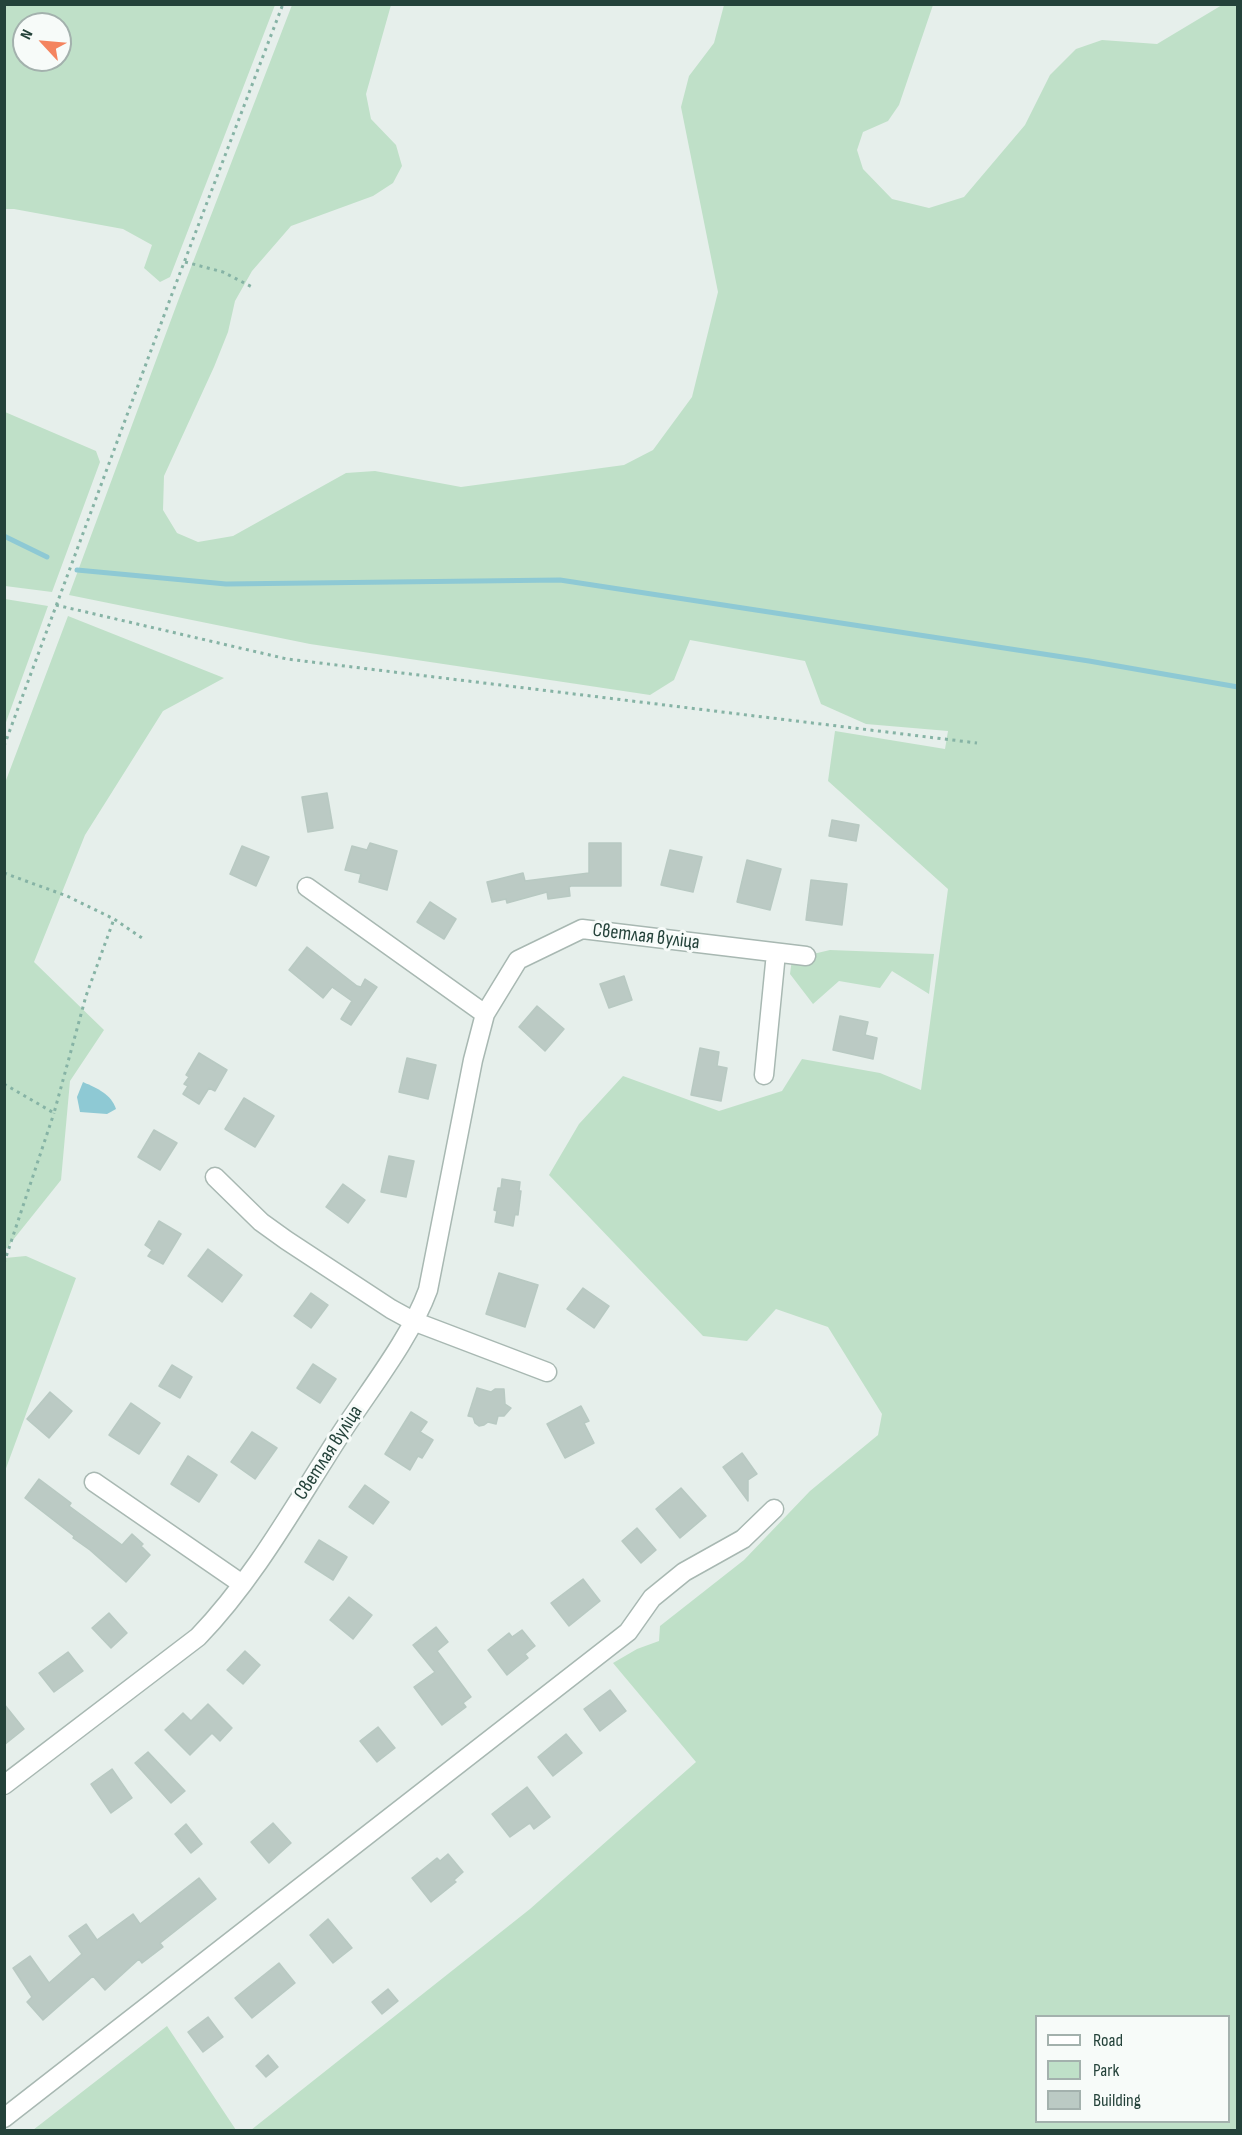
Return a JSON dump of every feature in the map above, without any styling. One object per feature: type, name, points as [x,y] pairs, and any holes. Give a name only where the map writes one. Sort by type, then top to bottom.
[{"type":"street","points":[[307,887],[485,1014]]},
{"type":"street","name":"Светлая вуліца","points":[[4,1785],[198,1637],[222,1611],[242,1584],[413,1321],[428,1290],[473,1060],[485,1014],[518,960],[582,929],[806,956]]},
{"type":"street","points":[[764,1075],[776,953]]},
{"type":"street","points":[[215,1177],[261,1222],[413,1321],[547,1372]]},
{"type":"street","points":[[94,1482],[242,1584]]},
{"type":"street","points":[[4,2118],[628,1632],[652,1598],[684,1572],[743,1539],[774,1509]]},
{"type":"path","points":[[4,746],[283,4]]},
{"type":"path","points":[[185,262],[223,272],[254,288]]},
{"type":"path","points":[[56,605],[287,659],[977,743]]},
{"type":"path","points":[[4,873],[67,896],[114,919],[145,939]]},
{"type":"path","points":[[4,1263],[54,1113],[86,996],[114,919]]},
{"type":"path","points":[[4,1084],[54,1113]]},
{"type":"green space","points":[[5,4],[275,5],[170,277],[160,282],[144,268],[152,245],[123,229],[5,209]]},
{"type":"green space","points":[[292,5],[391,5],[366,94],[371,119],[396,145],[402,166],[393,183],[373,196],[291,226],[252,271],[235,301],[228,332],[214,367],[164,476],[163,510],[177,533],[198,542],[233,536],[346,473],[375,471],[461,487],[624,465],[653,450],[692,397],[718,292],[681,107],[689,76],[714,43],[724,5],[933,5],[899,105],[888,121],[863,132],[857,150],[863,169],[892,199],[929,208],[964,197],[1025,125],[1050,75],[1076,49],[1102,40],[1157,44],[1222,5],[1237,5],[1237,2130],[251,2130],[530,1909],[696,1762],[613,1663],[637,1649],[659,1641],[660,1626],[744,1560],[810,1491],[878,1435],[882,1414],[828,1327],[776,1309],[747,1341],[703,1336],[549,1175],[579,1124],[623,1076],[719,1111],[782,1091],[802,1059],[880,1073],[921,1090],[948,889],[828,781],[835,731],[945,749],[948,731],[866,724],[821,704],[805,661],[690,640],[674,680],[650,695],[310,644],[69,595],[178,301]]},
{"type":"green space","points":[[5,412],[96,451],[100,462],[52,592],[5,586]]},
{"type":"green space","points":[[4,599],[48,606],[5,725]]},
{"type":"green space","points":[[68,616],[224,678],[163,711],[85,835],[34,962],[104,1030],[70,1081],[61,1180],[5,1250],[5,783]]},
{"type":"green space","points":[[830,950],[934,954],[929,994],[892,971],[880,988],[839,981],[813,1004],[790,974],[792,959]]},
{"type":"green space","points":[[26,1256],[76,1278],[5,1471],[5,1258]]},
{"type":"green space","points":[[167,2026],[236,2130],[33,2130]]},
{"type":"water","points":[[83,1082],[107,1095],[116,1109],[107,1114],[80,1112],[77,1097]]},
{"type":"building","points":[[327,793],[333,828],[308,832],[302,797]]},
{"type":"building","points":[[832,820],[859,825],[856,841],[829,836]]},
{"type":"building","points":[[370,843],[397,851],[387,890],[359,882],[361,874],[345,870],[352,846],[367,850]]},
{"type":"building","points":[[589,843],[621,843],[621,886],[571,886],[569,887],[570,896],[548,899],[547,892],[507,903],[506,899],[492,902],[487,882],[523,873],[525,881],[589,873]]},
{"type":"building","points":[[242,846],[269,857],[256,886],[230,874]]},
{"type":"building","points":[[670,850],[702,857],[693,892],[661,885]]},
{"type":"building","points":[[747,860],[781,869],[770,910],[737,902]]},
{"type":"building","points":[[811,880],[847,884],[842,925],[806,920]]},
{"type":"building","points":[[430,902],[456,919],[444,939],[417,922]]},
{"type":"building","points":[[307,947],[357,986],[361,987],[365,979],[377,987],[351,1025],[341,1019],[352,1001],[332,987],[323,998],[289,970]]},
{"type":"building","points":[[624,976],[632,1000],[609,1008],[600,984]]},
{"type":"building","points":[[537,1006],[564,1029],[545,1051],[519,1027]]},
{"type":"building","points":[[840,1016],[868,1022],[865,1035],[877,1038],[873,1059],[833,1050]]},
{"type":"building","points":[[700,1048],[719,1052],[717,1066],[727,1068],[721,1101],[691,1095]]},
{"type":"building","points":[[199,1053],[227,1070],[215,1091],[209,1088],[199,1104],[183,1094],[188,1086],[184,1084],[189,1077],[186,1075]]},
{"type":"building","points":[[407,1058],[436,1065],[428,1099],[399,1092]]},
{"type":"building","points":[[244,1098],[274,1116],[255,1147],[225,1129]]},
{"type":"building","points":[[154,1130],[177,1143],[160,1170],[138,1157]]},
{"type":"building","points":[[389,1156],[414,1161],[406,1197],[381,1192]]},
{"type":"building","points":[[502,1179],[520,1182],[518,1215],[515,1214],[513,1226],[495,1222],[497,1211],[494,1210]]},
{"type":"building","points":[[343,1184],[365,1200],[348,1223],[326,1207]]},
{"type":"building","points":[[159,1221],[181,1234],[163,1264],[148,1256],[152,1250],[145,1245]]},
{"type":"building","points":[[208,1249],[242,1275],[222,1302],[188,1276]]},
{"type":"building","points":[[499,1273],[538,1285],[525,1327],[486,1314]]},
{"type":"building","points":[[583,1288],[609,1306],[594,1328],[567,1309]]},
{"type":"building","points":[[311,1293],[328,1305],[311,1328],[294,1316]]},
{"type":"building","points":[[313,1364],[336,1379],[320,1403],[297,1388]]},
{"type":"building","points":[[172,1365],[192,1377],[180,1398],[159,1386]]},
{"type":"building","points":[[477,1388],[491,1392],[495,1389],[504,1389],[505,1404],[511,1408],[504,1416],[498,1416],[496,1424],[488,1422],[479,1426],[473,1417],[468,1416]]},
{"type":"building","points":[[50,1392],[72,1411],[49,1438],[27,1419]]},
{"type":"building","points":[[131,1403],[160,1423],[139,1454],[109,1435]]},
{"type":"building","points":[[581,1406],[589,1421],[584,1423],[594,1443],[565,1458],[547,1424]]},
{"type":"building","points":[[411,1412],[427,1422],[420,1432],[433,1440],[422,1458],[418,1456],[410,1470],[385,1454]]},
{"type":"building","points":[[252,1432],[277,1448],[255,1479],[231,1462]]},
{"type":"building","points":[[742,1453],[757,1474],[748,1480],[748,1501],[723,1467]]},
{"type":"building","points":[[188,1456],[217,1475],[199,1502],[171,1484]]},
{"type":"building","points":[[39,1479],[71,1503],[69,1506],[122,1545],[132,1534],[143,1544],[141,1546],[150,1555],[126,1582],[73,1538],[74,1536],[25,1498]]},
{"type":"building","points":[[365,1485],[389,1502],[373,1524],[349,1507]]},
{"type":"building","points":[[681,1488],[706,1516],[680,1538],[656,1509]]},
{"type":"building","points":[[637,1528],[656,1550],[641,1563],[622,1541]]},
{"type":"building","points":[[319,1540],[347,1557],[333,1580],[305,1562]]},
{"type":"building","points":[[583,1579],[600,1601],[569,1626],[551,1603]]},
{"type":"building","points":[[349,1597],[372,1615],[353,1639],[330,1620]]},
{"type":"building","points":[[109,1613],[127,1633],[111,1648],[92,1628]]},
{"type":"building","points":[[436,1627],[448,1642],[437,1651],[471,1697],[463,1703],[466,1707],[442,1725],[414,1687],[435,1672],[413,1645]]},
{"type":"building","points":[[522,1630],[535,1646],[525,1654],[528,1658],[507,1675],[488,1650],[509,1633],[512,1637]]},
{"type":"building","points":[[245,1651],[260,1665],[243,1684],[227,1670]]},
{"type":"building","points":[[68,1652],[83,1671],[54,1692],[39,1673]]},
{"type":"building","points":[[610,1690],[626,1711],[600,1731],[584,1709]]},
{"type":"building","points":[[4,1704],[24,1729],[4,1745]]},
{"type":"building","points":[[208,1704],[232,1728],[220,1741],[212,1733],[190,1755],[165,1730],[183,1713],[191,1721]]},
{"type":"building","points":[[378,1727],[395,1748],[377,1762],[360,1741]]},
{"type":"building","points":[[566,1734],[582,1753],[553,1776],[538,1757]]},
{"type":"building","points":[[148,1752],[185,1791],[171,1803],[135,1763]]},
{"type":"building","points":[[112,1769],[132,1798],[111,1813],[91,1784]]},
{"type":"building","points":[[527,1787],[550,1817],[534,1829],[530,1823],[510,1837],[492,1814]]},
{"type":"building","points":[[273,1823],[291,1843],[269,1863],[251,1842]]},
{"type":"building","points":[[186,1824],[202,1844],[191,1853],[175,1834]]},
{"type":"building","points":[[448,1854],[463,1872],[454,1880],[456,1882],[431,1902],[412,1878],[437,1858],[440,1861]]},
{"type":"building","points":[[199,1878],[216,1899],[160,1943],[163,1947],[142,1963],[139,1959],[105,1990],[93,1976],[43,2020],[27,2002],[32,1997],[13,1968],[30,1956],[49,1983],[82,1954],[69,1936],[86,1924],[97,1940],[133,1914],[140,1924]]},
{"type":"building","points":[[328,1919],[352,1948],[333,1963],[310,1935]]},
{"type":"building","points":[[279,1963],[295,1983],[252,2018],[235,1998]]},
{"type":"building","points":[[388,1989],[398,2001],[382,2014],[372,2002]]},
{"type":"building","points":[[208,2017],[223,2037],[203,2052],[188,2032]]},
{"type":"building","points":[[268,2055],[278,2067],[266,2077],[256,2066]]},
{"type":"waterway","points":[[4,536],[47,557]]},
{"type":"waterway","points":[[77,570],[226,584],[560,580],[1089,661],[1238,687]]}]
